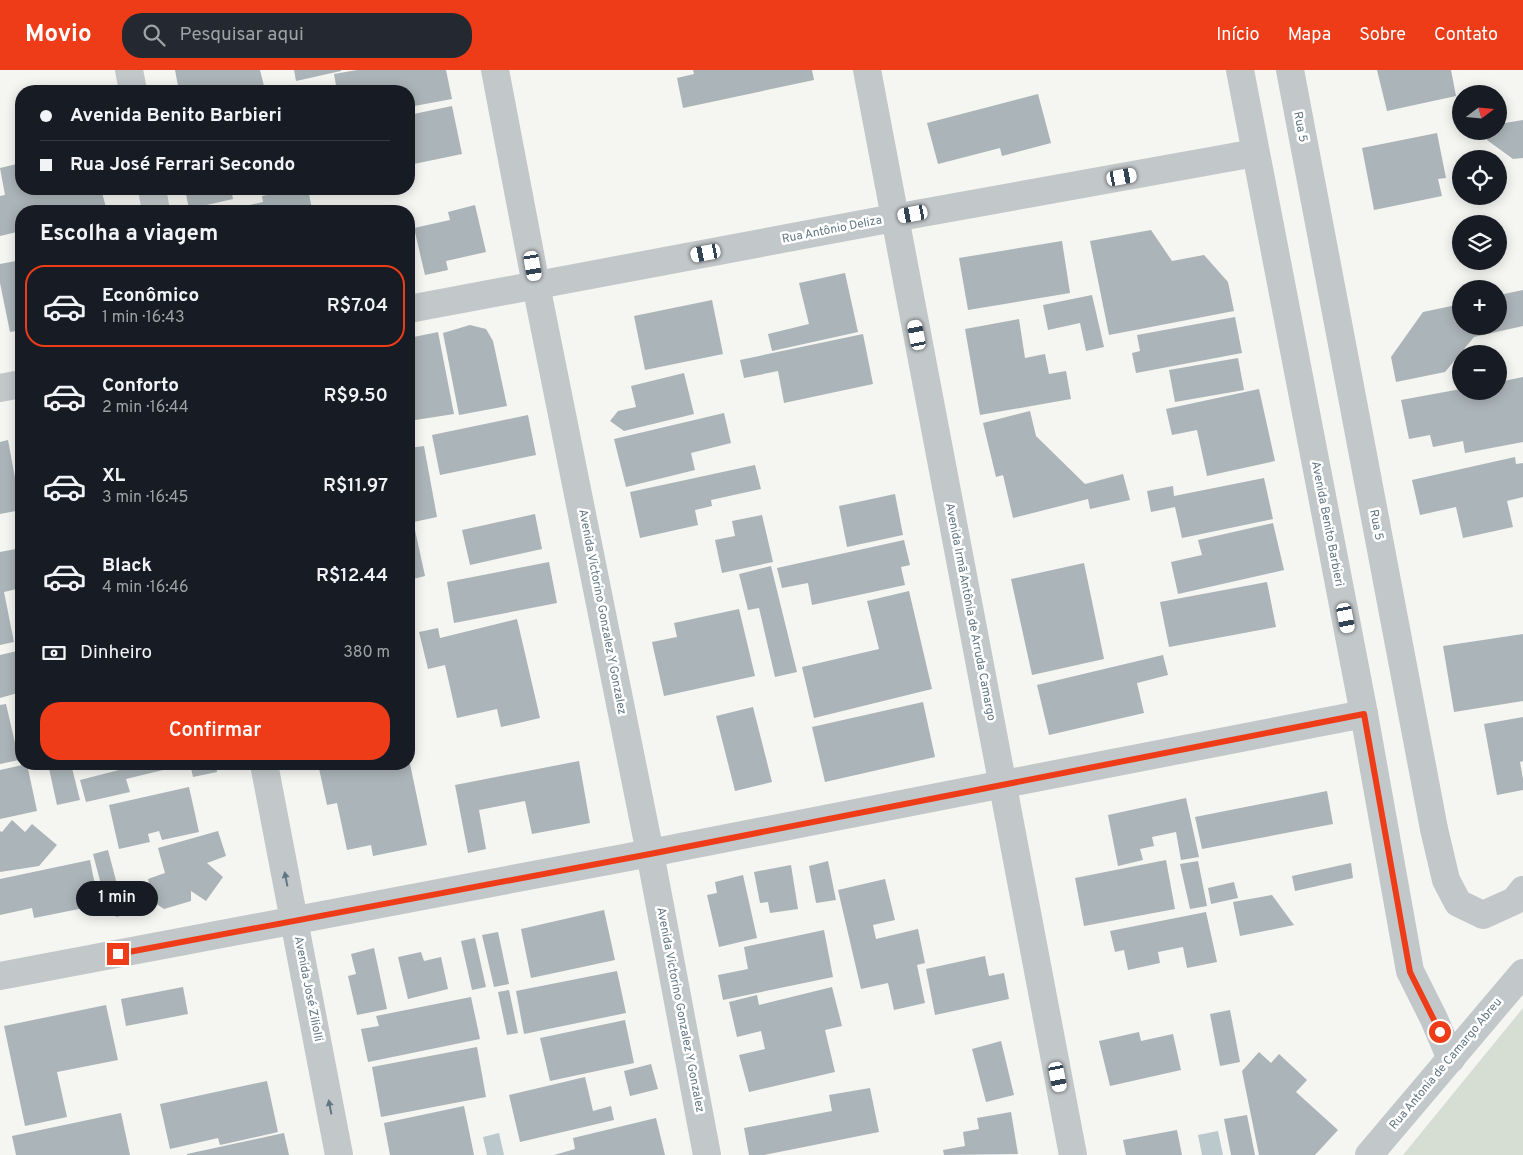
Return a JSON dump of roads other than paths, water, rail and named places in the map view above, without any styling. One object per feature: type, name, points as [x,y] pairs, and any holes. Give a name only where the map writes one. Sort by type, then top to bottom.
[{"type":"street","points":[[129,70],[132,85]]},
{"type":"street","name":"Avenida Victorino Gonzalez Y Gonzalez","points":[[495,70],[650,854],[707,1155]]},
{"type":"street","name":"Avenida Irmã Antônia de Arruda Camargo","points":[[867,70],[1073,1155]]},
{"type":"street","name":"Avenida Benito Barbieri","points":[[1240,70],[1364,714],[1410,972],[1434,1019],[1451,1059]]},
{"type":"street","name":"Rua 5","points":[[1290,70],[1434,829],[1446,880],[1458,903],[1483,915],[1514,901],[1523,890]]},
{"type":"street","name":"Rua Antônio Deliza","points":[[415,308],[894,218],[1255,153]]},
{"type":"street","points":[[0,388],[15,385]]},
{"type":"street","points":[[0,976],[650,854],[1364,714]]},
{"type":"street","name":"Avenida José Ziliolli","points":[[265,770],[339,1155]]},
{"type":"street","name":"Rua Antonia de Camargo Abreu","points":[[1369,1155],[1523,973]]}]
